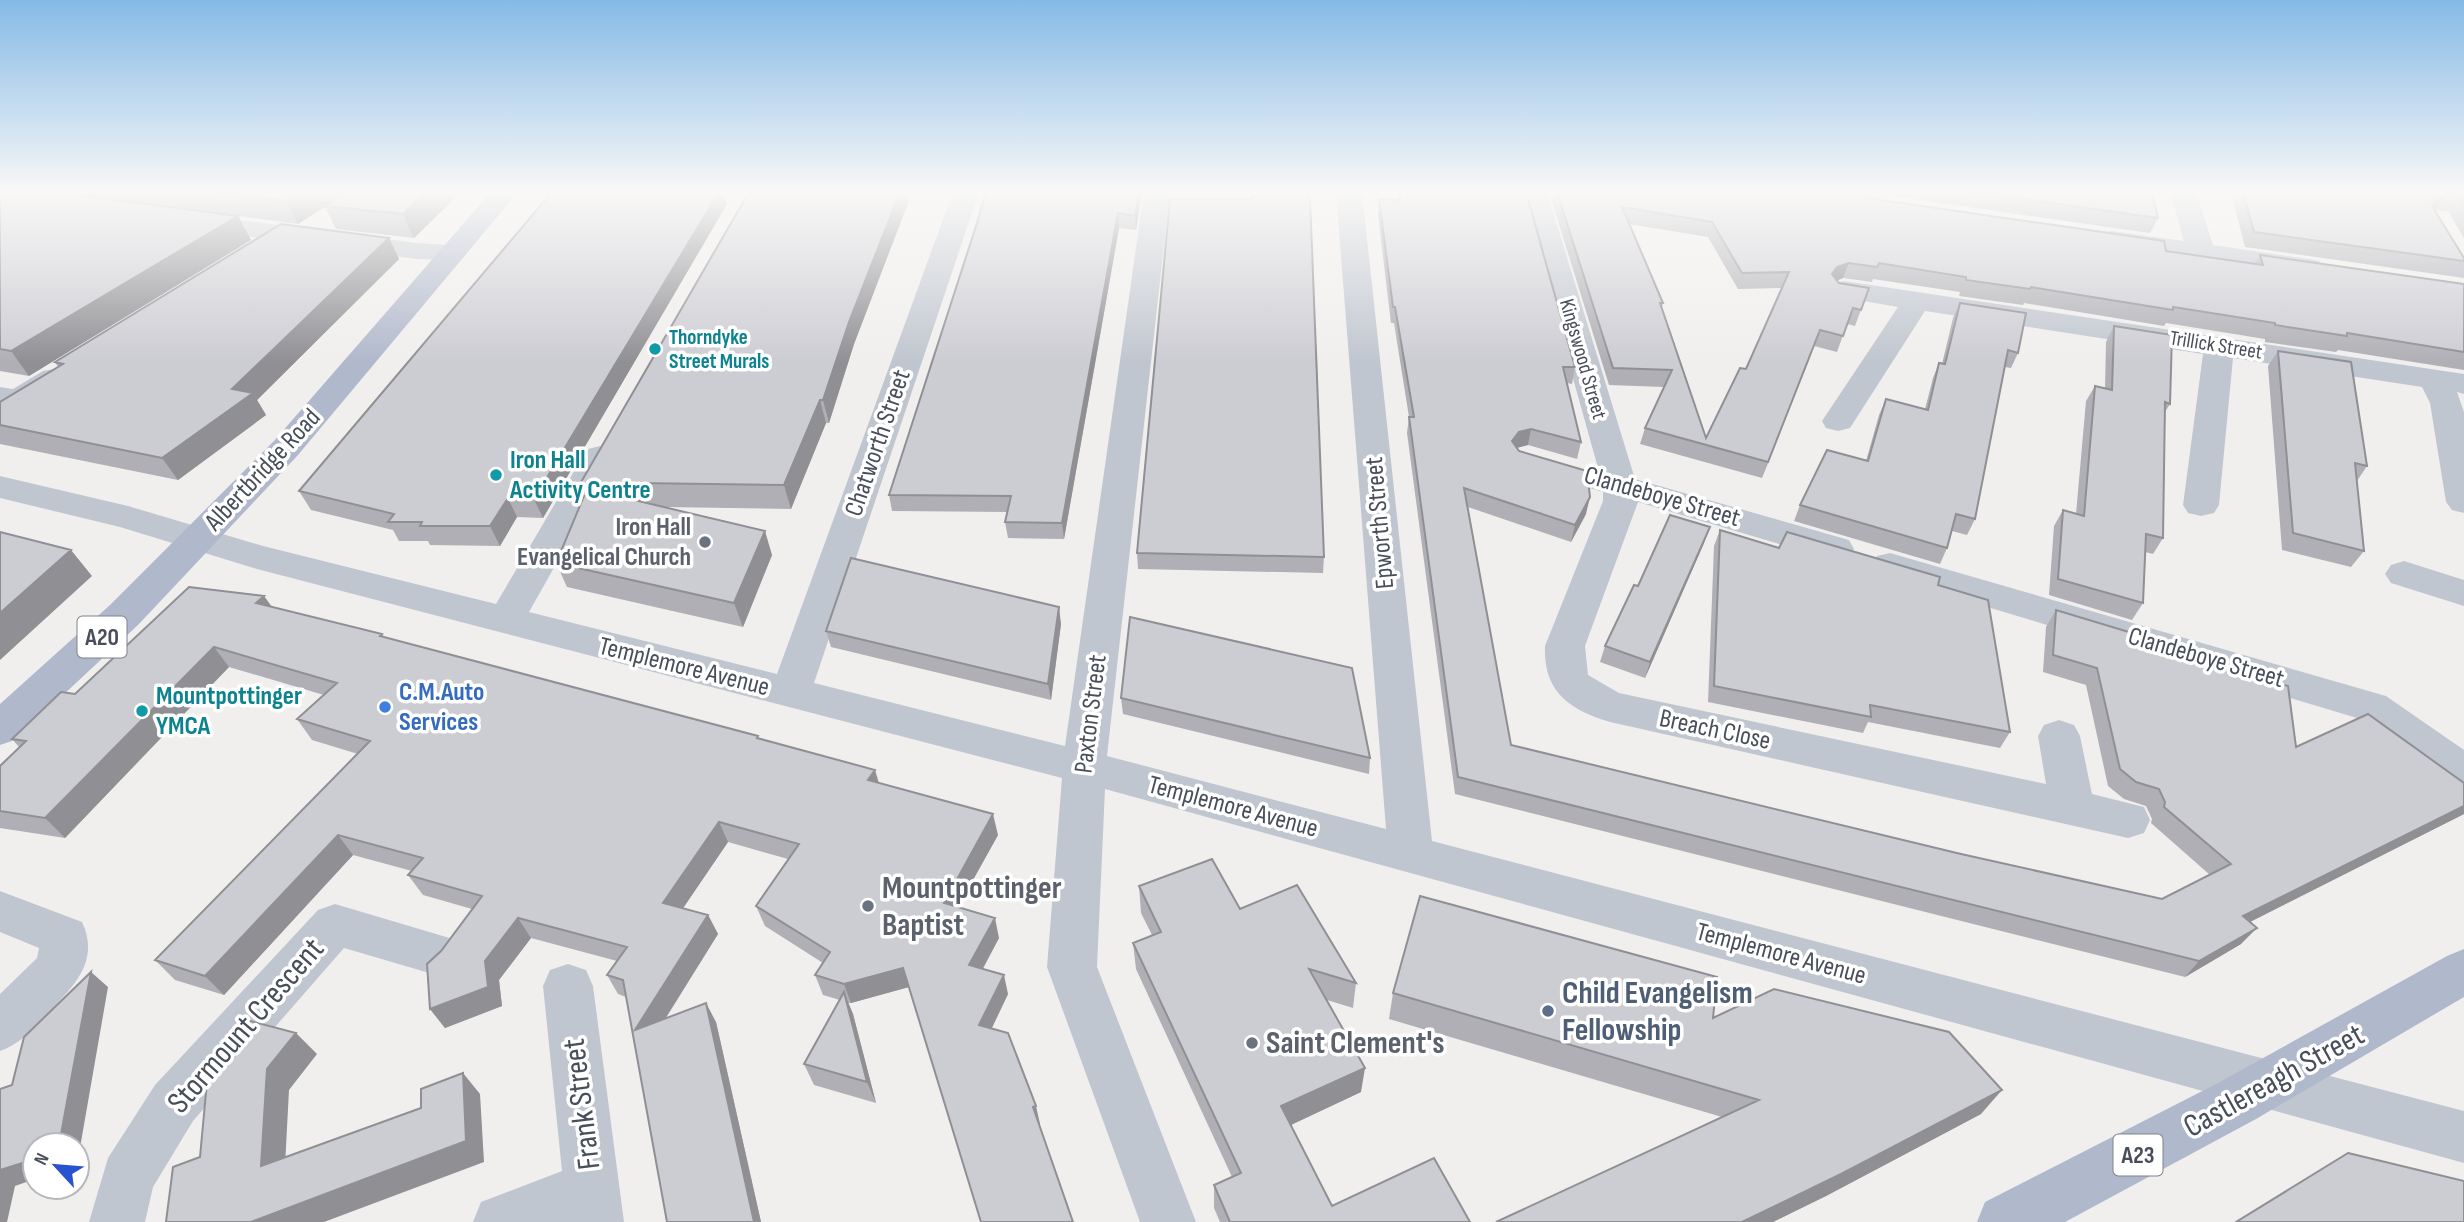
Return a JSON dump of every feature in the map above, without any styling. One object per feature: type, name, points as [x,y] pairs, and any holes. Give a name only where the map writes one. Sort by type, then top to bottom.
[{"type":"main road","name":"Albertbridge Road","points":[[0,729],[102,637],[286,448],[456,249]]},
{"type":"main road","name":"Castlereagh Street","points":[[2005,1222],[2108,1172],[2269,1085],[2464,971]]},
{"type":"street","points":[[243,260],[265,249]]},
{"type":"street","points":[[402,249],[453,252]]},
{"type":"street","name":"Chatworth Street","points":[[790,694],[946,249]]},
{"type":"street","name":"Paxton Street","points":[[1150,249],[1084,767],[1072,967],[1168,1222]]},
{"type":"street","name":"Epworth Street","points":[[1354,249],[1411,855]]},
{"type":"street","name":"Kingswood Street","points":[[1551,249],[1620,485]]},
{"type":"street","points":[[2181,249],[2340,272]]},
{"type":"street","name":"Trillick Street","points":[[1844,290],[2449,382]]},
{"type":"street","points":[[1839,421],[1917,301]]},
{"type":"street","points":[[2201,505],[2219,346]]},
{"type":"street","points":[[0,397],[18,400],[79,363]]},
{"type":"street","points":[[2449,382],[2446,403],[2464,502]]},
{"type":"street","points":[[505,621],[614,431]]},
{"type":"street","name":"Clandeboye Street","points":[[1568,470],[2371,707],[2464,772]]},
{"type":"street","name":"Breach Close","points":[[1620,485],[1621,501],[1564,646],[1563,665],[1569,681],[1584,695],[1610,708],[2128,820]]},
{"type":"street","name":"Templemore Avenue","points":[[0,487],[128,518],[257,557],[1084,767],[2464,1137]]},
{"type":"street","points":[[2404,574],[2464,593]]},
{"type":"street","points":[[2059,736],[2072,807]]},
{"type":"street","points":[[0,911],[65,937],[60,968],[0,1028]]},
{"type":"street","name":"Stormount Crescent","points":[[117,1222],[128,1177],[174,1103],[335,925],[436,954]]},
{"type":"street","name":"Frank Street","points":[[568,986],[594,1205]]},
{"type":"street","points":[[501,1222],[594,1205]]},
{"type":"building","points":[[0,249],[182,249],[11,351],[0,349]]},
{"type":"building","points":[[240,249],[378,249],[232,389],[253,393],[162,458],[0,425],[0,402],[63,364],[55,362]]},
{"type":"building","points":[[504,249],[685,249],[534,499],[508,498],[490,526],[420,526],[422,522],[388,522],[394,514],[299,491]]},
{"type":"building","points":[[716,249],[878,249],[823,400],[820,400],[784,485],[636,483],[634,500],[765,531],[734,603],[556,563],[584,496],[573,496]]},
{"type":"building","points":[[969,249],[1111,249],[1062,523],[1005,522],[1011,496],[889,495]]},
{"type":"building","points":[[1165,249],[1312,249],[1324,557],[1137,553]]},
{"type":"building","points":[[1385,249],[1542,249],[1575,367],[1563,367],[1581,442],[1531,429],[1519,432],[1512,441],[1519,451],[1587,471],[1590,497],[1575,525],[1464,488],[1511,745],[1961,854],[2162,899],[2231,864],[2164,807],[2165,802],[2159,789],[2136,782],[2120,769],[2097,668],[2053,655],[2056,610],[2142,636],[2141,643],[2147,646],[2288,686],[2296,747],[2368,714],[2464,783],[2464,806],[2243,916],[2257,928],[2199,961],[1458,777],[1409,417],[1414,417],[1393,307]]},
{"type":"building","points":[[1575,249],[1640,249],[1663,303],[1660,303],[1706,438],[1740,368],[1746,369],[1789,272],[1742,273],[1728,249],[2166,249],[2263,265],[2260,255],[2464,284],[2464,352],[2347,333],[2347,336],[2275,325],[2173,307],[2173,310],[2031,287],[1966,280],[1966,277],[1879,263],[1877,267],[1849,263],[1837,267],[1832,274],[1839,283],[1869,288],[1861,310],[1853,308],[1843,336],[1820,330],[1768,462],[1645,428],[1672,370],[1613,368]]},
{"type":"building","points":[[2377,249],[2458,249],[2464,261]]},
{"type":"building","points":[[1960,303],[2026,313],[2018,353],[2008,350],[1975,519],[1956,514],[1947,548],[1800,505],[1827,450],[1868,461],[1886,399],[1928,410],[1939,363],[1945,364]]},
{"type":"building","points":[[2114,326],[2172,335],[2170,404],[2165,402],[2163,538],[2146,534],[2143,603],[2058,579],[2063,510],[2084,516],[2095,386],[2112,390]]},
{"type":"building","points":[[2278,351],[2351,362],[2367,466],[2355,463],[2364,551],[2293,533]]},
{"type":"building","points":[[1670,515],[1710,527],[1650,662],[1605,646],[1634,585],[1638,586]]},
{"type":"building","points":[[1720,530],[1779,548],[1787,532],[1940,577],[1938,585],[1988,600],[2010,732],[1870,705],[1871,717],[1714,686]]},
{"type":"building","points":[[0,532],[71,550],[0,613]]},
{"type":"building","points":[[851,558],[1059,607],[1048,684],[826,631]]},
{"type":"building","points":[[189,587],[264,596],[256,603],[382,634],[380,636],[758,736],[757,738],[875,770],[868,780],[993,814],[944,903],[995,918],[969,965],[1004,975],[979,1025],[1008,1033],[1036,1106],[1033,1107],[1073,1222],[981,1222],[903,968],[844,984],[815,975],[830,952],[756,906],[799,844],[719,822],[663,903],[708,915],[635,1030],[706,1003],[754,1222],[667,1222],[623,980],[607,975],[627,947],[518,918],[485,961],[488,987],[430,1009],[427,964],[441,951],[482,896],[408,875],[423,858],[338,835],[205,976],[155,960],[370,741],[297,719],[337,683],[214,647],[45,818],[0,811],[0,766],[26,741],[12,739],[61,692],[75,694]]},
{"type":"building","points":[[1130,617],[1352,668],[1370,758],[1121,698]]},
{"type":"building","name":"Saint Clement's","points":[[1212,859],[1240,909],[1297,885],[1356,983],[1309,969],[1365,1068],[1281,1106],[1332,1206],[1434,1158],[1470,1222],[1230,1222],[1214,1185],[1241,1173],[1133,943],[1161,932],[1139,886]]},
{"type":"building","points":[[1420,896],[1717,977],[1713,1018],[1774,989],[1949,1032],[2002,1090],[1742,1222],[1496,1222],[1759,1100],[1393,993]]},
{"type":"building","points":[[91,972],[62,1131],[21,1131],[21,1163],[0,1170],[0,1089],[12,1085],[24,1037]]},
{"type":"building","points":[[844,992],[867,1082],[804,1064]]},
{"type":"building","points":[[250,1021],[296,1033],[267,1069],[261,1166],[421,1108],[421,1089],[463,1073],[466,1141],[251,1222],[166,1222],[173,1167],[200,1157],[208,1071]]},
{"type":"building","points":[[2348,1153],[2464,1181],[2464,1222],[2236,1222]]},
{"type":"place","name":"Thorndyke Street Murals","points":[[655,349]]},
{"type":"place","name":"Iron Hall Activity Centre","points":[[496,475]]},
{"type":"place","name":"Iron Hall Evangelical Church","points":[[705,542]]},
{"type":"place","name":"C.M.Auto Services","points":[[385,707]]},
{"type":"place","name":"Mountpottinger YMCA","points":[[142,711]]},
{"type":"place","name":"Mountpottinger Baptist","points":[[868,906]]},
{"type":"place","name":"Child Evangelism Fellowship","points":[[1548,1011]]},
{"type":"place","name":"Saint Clement's","points":[[1252,1043]]}]
